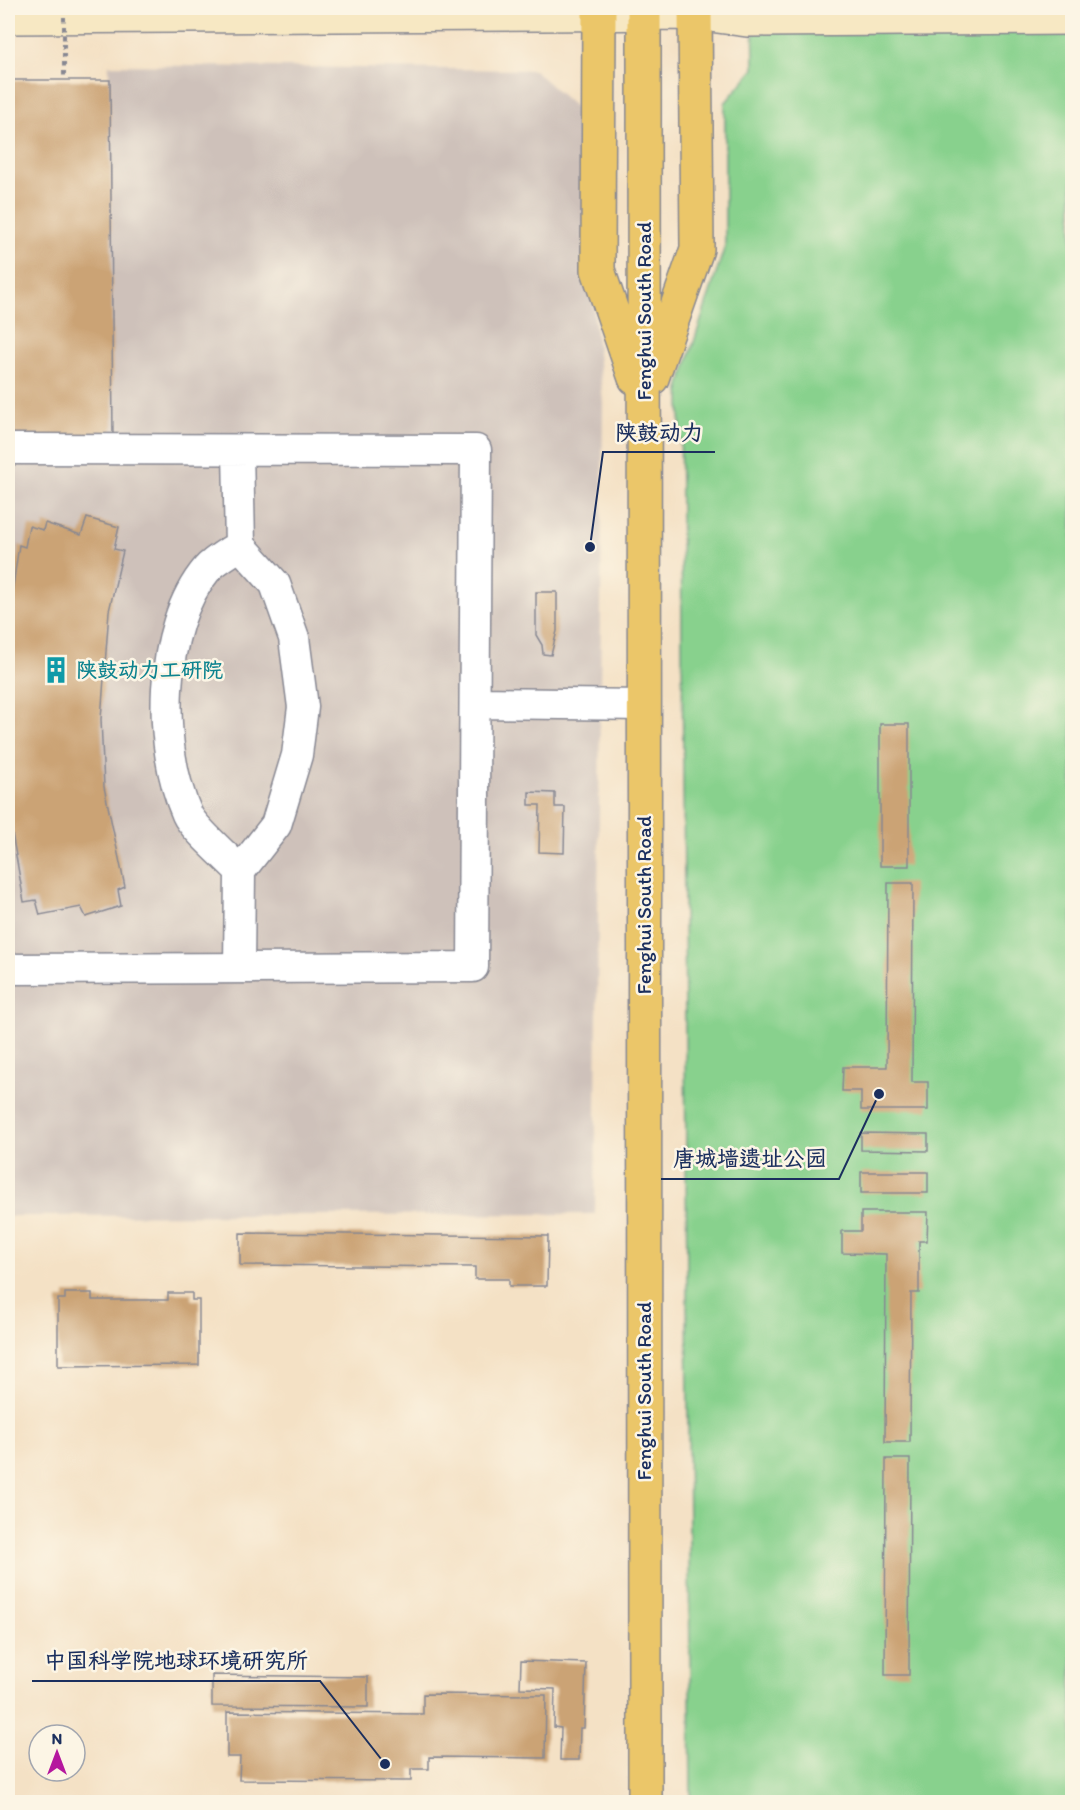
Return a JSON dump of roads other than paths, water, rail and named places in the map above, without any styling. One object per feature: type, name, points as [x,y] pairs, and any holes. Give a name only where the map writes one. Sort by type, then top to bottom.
[{"type":"main road","points":[[599,10],[598,270],[644,403]]},
{"type":"main road","name":"Fenghui South Road","points":[[644,10],[645,1803]]},
{"type":"main road","points":[[644,403],[697,249],[695,10]]},
{"type":"street","points":[[8,17],[695,10],[747,20],[1072,18]]},
{"type":"street","points":[[8,449],[476,450],[473,967],[8,969]]},
{"type":"street","points":[[238,451],[240,545],[275,584],[294,638],[303,707],[297,755],[276,825],[240,871],[239,968]]},
{"type":"street","points":[[240,545],[207,568],[183,609],[170,653],[167,705],[172,764],[188,816],[240,871]]},
{"type":"street","points":[[475,703],[644,705]]},
{"type":"place","name":"陕鼓动力","points":[[590,547]]},
{"type":"place","name":"陕鼓动力工研院","points":[[56,670]]},
{"type":"place","name":"唐城墙遗址公园","points":[[879,1094]]},
{"type":"place","name":"中国科学院地球环境研究所","points":[[385,1764]]}]
